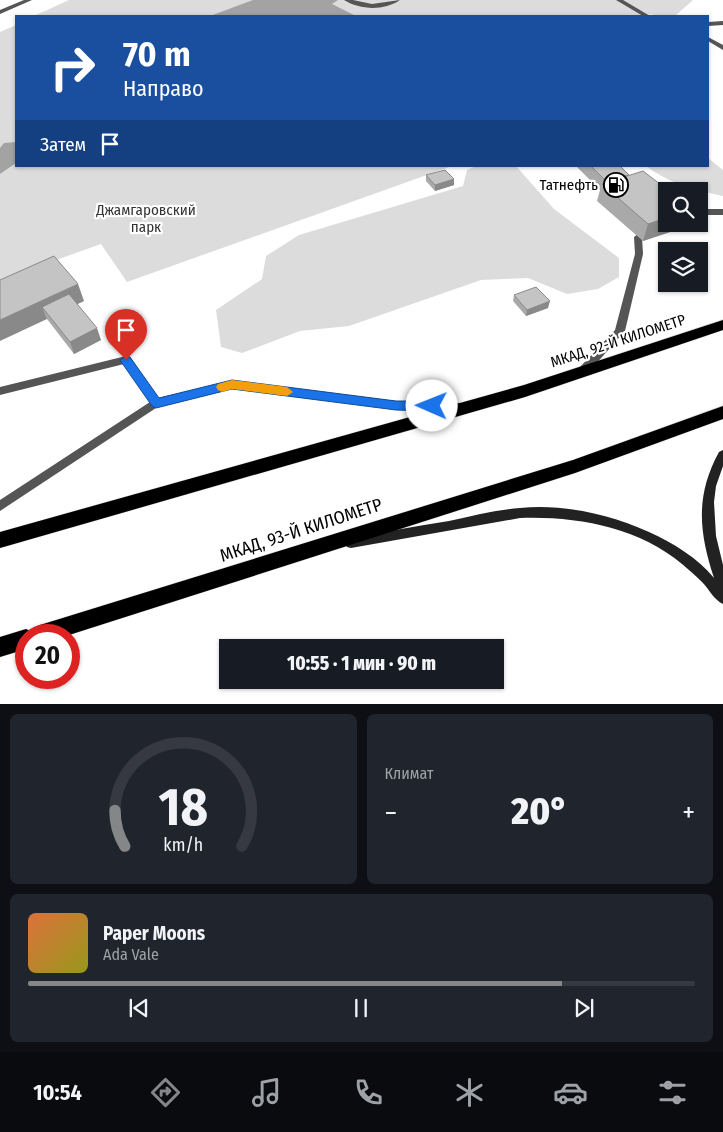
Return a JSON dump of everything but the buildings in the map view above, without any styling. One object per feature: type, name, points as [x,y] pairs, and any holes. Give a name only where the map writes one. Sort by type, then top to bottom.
[{"type":"highway","name":"МКАД, 92-Й КИЛОМЕТР","points":[[468,407],[524,391],[723,325]]},
{"type":"highway","points":[[0,540],[468,407]]},
{"type":"highway","name":"МКАД, 93-Й КИЛОМЕТР","points":[[75,624],[575,466],[723,412]]},
{"type":"highway","points":[[0,647],[15,642]]},
{"type":"main road","points":[[723,456],[710,486],[708,517],[713,556],[723,585]]},
{"type":"main road","points":[[308,550],[521,513],[563,513],[633,530],[665,546],[696,566],[723,598]]},
{"type":"lane","points":[[0,12],[28,0]]},
{"type":"lane","points":[[347,0],[374,7],[383,6],[397,0]]},
{"type":"lane","points":[[619,0],[645,15]]},
{"type":"lane","points":[[709,24],[723,22]]},
{"type":"lane","points":[[709,40],[723,48]]},
{"type":"lane","points":[[708,212],[723,212]]},
{"type":"lane","points":[[583,371],[620,331],[639,254],[638,237]]},
{"type":"lane","points":[[0,391],[126,360],[156,403]]},
{"type":"lane","points":[[0,506],[156,403],[232,385],[396,405],[468,407]]},
{"type":"green space","points":[[69,0],[693,0],[676,15],[36,15]]},
{"type":"green space","name":"Джамгаровский парк","points":[[15,25],[15,167],[449,167],[127,282],[101,244],[0,280],[0,32]]},
{"type":"green space","points":[[709,159],[723,170],[723,196],[708,192],[708,182],[676,182],[648,167],[709,167]]},
{"type":"green space","points":[[474,167],[517,167],[554,209],[619,258],[619,277],[598,289],[567,294],[528,278],[481,280],[349,326],[300,331],[242,353],[221,347],[216,310],[262,279],[266,256],[299,235],[463,186],[467,170]]},
{"type":"shaded area","points":[[253,0],[338,0],[332,4],[354,15],[213,15]]},
{"type":"shaded area","points":[[15,142],[15,164],[0,174],[0,148],[4,143]]},
{"type":"slow traffic","points":[[222,387],[232,385],[287,392]]},
{"type":"place","name":"Татнефть","points":[[616,185]]},
{"type":"route","points":[[126,360],[156,403],[232,385],[396,405],[432,406]]}]
